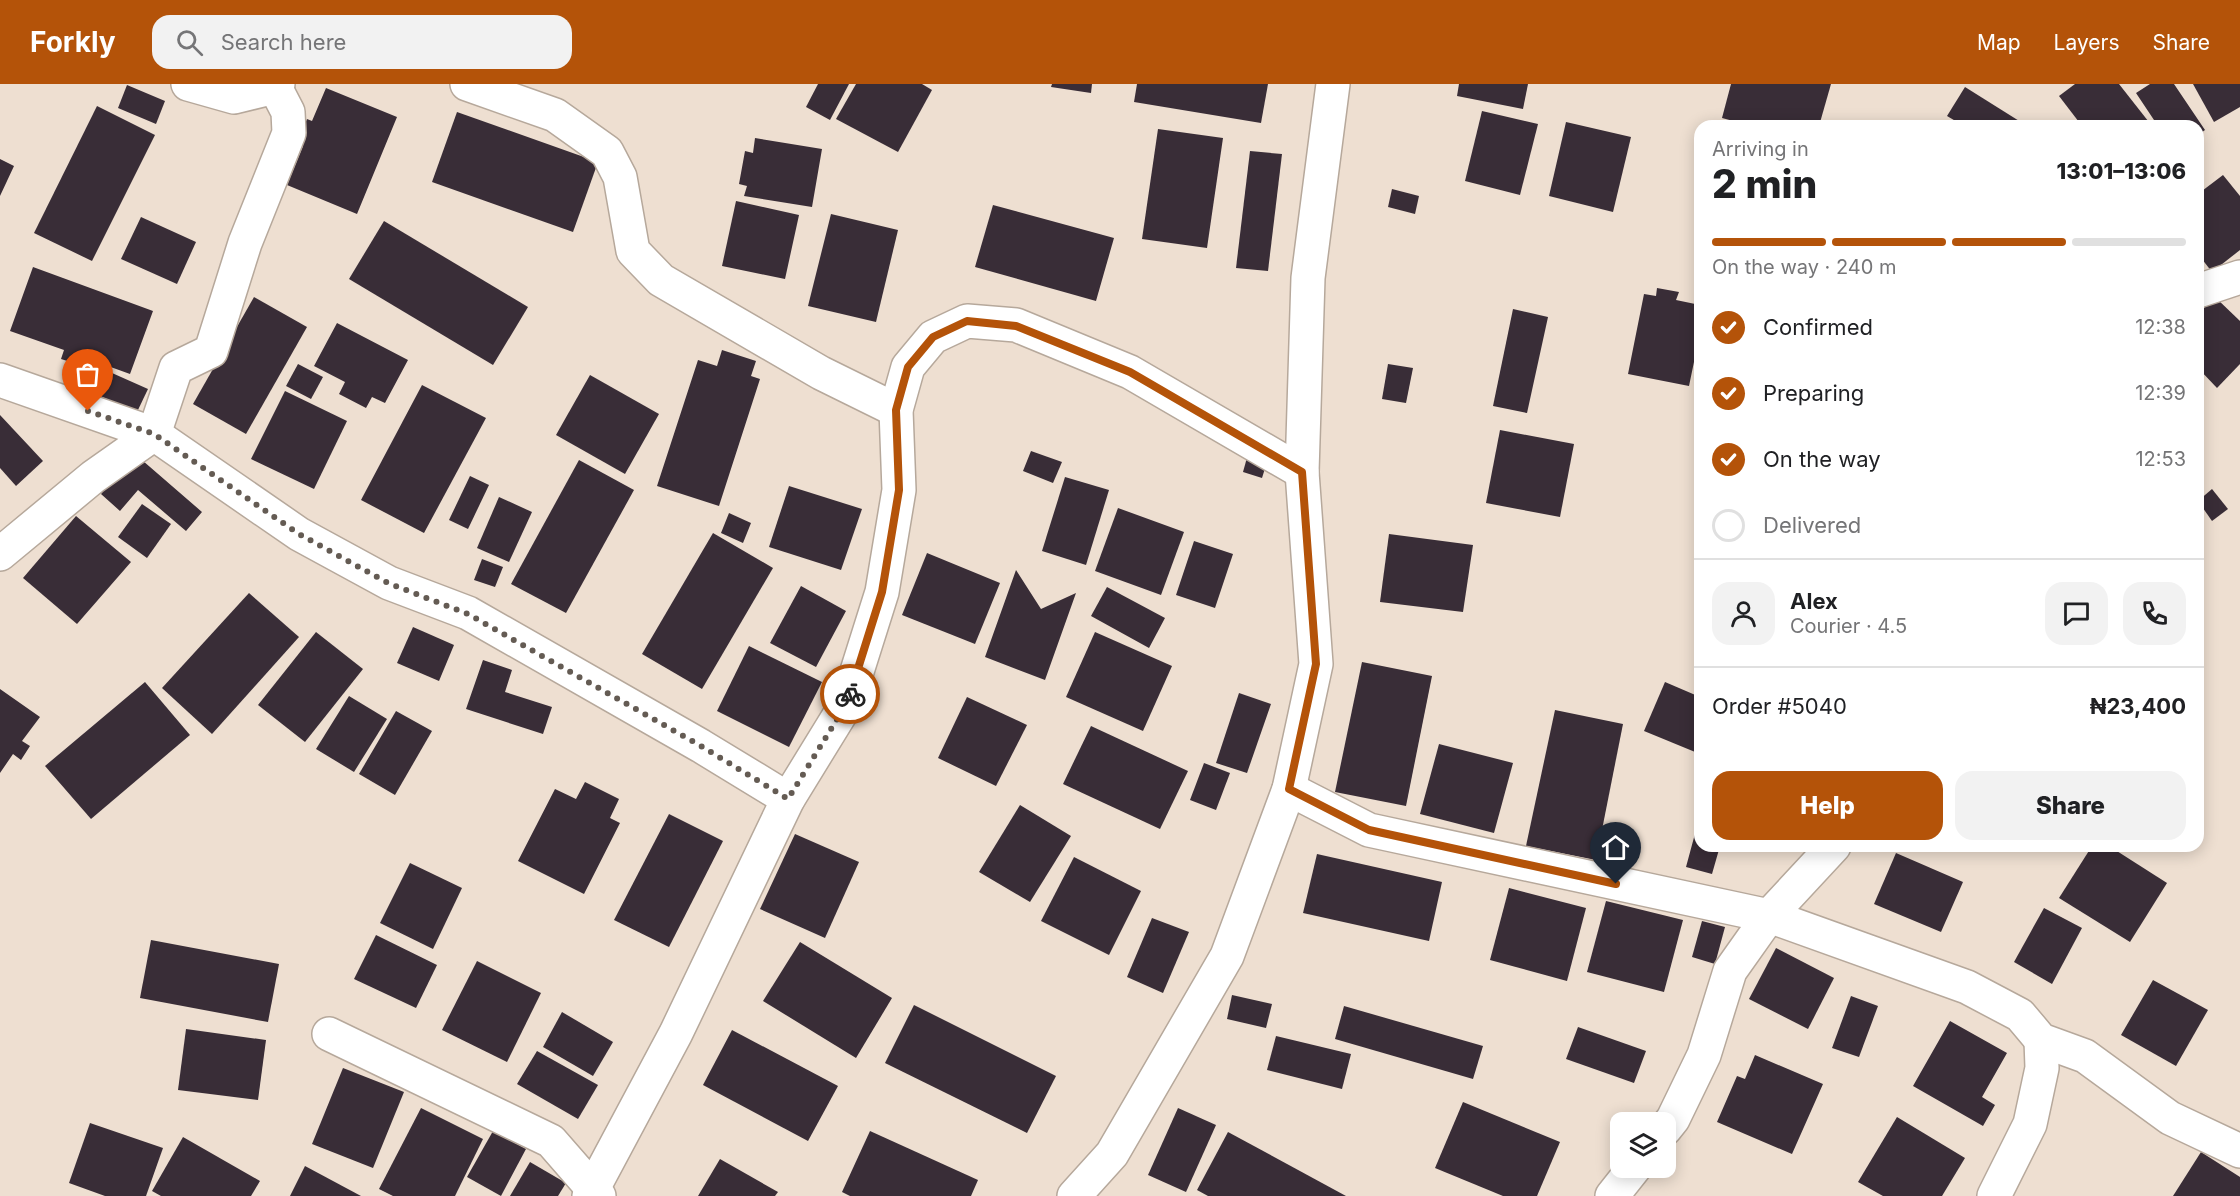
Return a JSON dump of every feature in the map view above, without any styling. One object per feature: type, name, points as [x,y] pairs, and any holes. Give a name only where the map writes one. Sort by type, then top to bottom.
[{"type":"street","points":[[0,554],[93,477],[154,434],[176,368],[211,351],[245,243],[289,133],[288,112],[277,85],[234,97],[188,84]]},
{"type":"street","points":[[467,84],[555,115],[607,152],[620,177],[633,251],[662,280],[821,373],[896,410]]},
{"type":"street","points":[[545,84],[555,115]]},
{"type":"street","points":[[1074,1196],[1112,1154],[1227,956],[1289,789],[1316,664],[1302,472],[1308,278],[1333,84]]},
{"type":"street","points":[[2204,289],[2240,277]]},
{"type":"street","points":[[329,1034],[550,1141],[593,1194],[676,1033],[788,799],[847,703],[882,592],[899,490],[896,410],[908,367],[933,337],[967,321],[1016,326],[1130,372],[1302,472]]},
{"type":"street","points":[[0,380],[154,434],[299,534],[388,583],[468,614],[701,746],[788,799]]},
{"type":"street","points":[[1289,789],[1369,830],[1769,916],[1967,987],[2020,1015],[2041,1040],[2085,1056],[2170,1118],[2240,1151]]},
{"type":"street","points":[[1676,1113],[1704,1055],[1730,971],[1769,916],[1828,852]]},
{"type":"street","points":[[1994,1196],[2030,1124],[2042,1068],[2041,1040]]},
{"type":"street","points":[[1612,1196],[1626,1178]]},
{"type":"building","points":[[818,84],[849,84],[830,120],[806,107]]},
{"type":"building","points":[[856,84],[922,84],[932,90],[898,152],[836,119]]},
{"type":"building","points":[[1052,84],[1092,84],[1091,93],[1051,87]]},
{"type":"building","points":[[1137,84],[1268,84],[1261,123],[1134,102]]},
{"type":"building","points":[[1459,84],[1528,84],[1523,109],[1457,96]]},
{"type":"building","points":[[1731,84],[1831,84],[1821,120],[1730,120],[1722,118]]},
{"type":"building","points":[[2075,84],[2119,84],[2147,120],[2077,120],[2059,96]]},
{"type":"building","points":[[2150,84],[2174,84],[2198,120],[2154,120],[2136,93]]},
{"type":"building","points":[[2193,84],[2240,84],[2240,107],[2214,122]]},
{"type":"building","points":[[127,85],[165,101],[156,124],[118,108]]},
{"type":"building","points":[[1965,87],[2018,120],[1954,120],[1947,116]]},
{"type":"building","points":[[326,88],[397,117],[357,214],[287,185],[303,146],[297,143],[307,119],[312,121]]},
{"type":"building","points":[[97,106],[155,135],[92,261],[34,233]]},
{"type":"building","points":[[1482,111],[1538,124],[1520,195],[1465,181]]},
{"type":"building","points":[[457,112],[598,162],[573,232],[432,182]]},
{"type":"building","points":[[1566,122],[1631,137],[1613,212],[1549,196]]},
{"type":"building","points":[[1158,129],[1223,138],[1207,248],[1142,239]]},
{"type":"building","points":[[755,138],[822,149],[812,207],[744,196],[747,186],[739,184],[745,151],[753,153]]},
{"type":"building","points":[[1250,151],[1282,154],[1268,271],[1236,268]]},
{"type":"building","points":[[0,159],[14,166],[0,196]]},
{"type":"building","points":[[2223,175],[2240,196],[2240,250],[2212,272],[2204,262],[2204,189]]},
{"type":"building","points":[[1392,189],[1419,196],[1415,214],[1388,207]]},
{"type":"building","points":[[736,201],[799,215],[785,279],[722,266]]},
{"type":"building","points":[[993,205],[1114,238],[1096,301],[975,267]]},
{"type":"building","points":[[831,214],[898,230],[876,322],[808,306]]},
{"type":"building","points":[[141,217],[196,242],[177,284],[121,259]]},
{"type":"building","points":[[384,221],[528,307],[493,365],[349,279]]},
{"type":"building","points":[[33,267],[153,311],[130,374],[83,357],[80,365],[61,359],[64,350],[10,331]]},
{"type":"building","points":[[1657,288],[1679,292],[1676,300],[1694,304],[1694,362],[1689,386],[1628,374],[1644,294],[1656,296]]},
{"type":"building","points":[[254,297],[307,327],[246,434],[193,404]]},
{"type":"building","points":[[2215,297],[2240,321],[2240,364],[2217,388],[2204,374],[2204,308]]},
{"type":"building","points":[[1513,309],[1548,317],[1527,413],[1493,406]]},
{"type":"building","points":[[337,323],[408,360],[385,403],[372,397],[366,408],[339,394],[345,382],[314,366]]},
{"type":"building","points":[[722,350],[756,361],[751,376],[760,379],[719,506],[657,486],[698,360],[717,366]]},
{"type":"building","points":[[298,364],[323,377],[311,399],[286,386]]},
{"type":"building","points":[[1388,364],[1413,368],[1406,403],[1382,399]]},
{"type":"building","points":[[103,369],[148,389],[137,412],[93,393]]},
{"type":"building","points":[[590,375],[659,414],[625,474],[556,435]]},
{"type":"building","points":[[422,385],[486,418],[424,533],[361,500]]},
{"type":"building","points":[[285,391],[347,421],[314,489],[251,459]]},
{"type":"building","points":[[0,415],[43,461],[16,486],[0,468]]},
{"type":"building","points":[[1500,430],[1574,444],[1560,517],[1486,503]]},
{"type":"building","points":[[1031,451],[1062,462],[1053,483],[1023,471]]},
{"type":"building","points":[[135,454],[202,512],[186,531],[138,490],[120,511],[101,494]]},
{"type":"building","points":[[1248,454],[1268,459],[1262,478],[1243,472]]},
{"type":"building","points":[[579,460],[634,490],[566,613],[511,584]]},
{"type":"building","points":[[470,476],[489,485],[468,529],[449,520]]},
{"type":"building","points":[[1065,477],[1109,490],[1086,565],[1042,551]]},
{"type":"building","points":[[789,486],[862,509],[841,570],[769,547]]},
{"type":"building","points":[[2212,489],[2228,509],[2212,521],[2204,510],[2204,496]]},
{"type":"building","points":[[499,497],[532,512],[509,562],[477,548]]},
{"type":"building","points":[[142,504],[171,524],[147,558],[118,537]]},
{"type":"building","points":[[1118,508],[1184,532],[1161,595],[1095,571]]},
{"type":"building","points":[[729,513],[751,523],[743,543],[721,533]]},
{"type":"building","points":[[76,516],[131,562],[77,624],[23,578]]},
{"type":"building","points":[[713,533],[773,568],[702,689],[642,654]]},
{"type":"building","points":[[1389,534],[1473,545],[1463,612],[1380,602]]},
{"type":"building","points":[[1194,541],[1233,554],[1215,608],[1176,595]]},
{"type":"building","points":[[927,553],[1000,583],[975,644],[902,615]]},
{"type":"building","points":[[482,559],[503,567],[495,587],[474,580]]},
{"type":"building","points":[[1016,570],[1041,609],[1076,593],[1045,680],[985,657]]},
{"type":"building","points":[[801,586],[846,611],[816,667],[770,643]]},
{"type":"building","points":[[1107,587],[1165,618],[1149,648],[1091,616]]},
{"type":"building","points":[[249,593],[299,637],[212,734],[162,688]]},
{"type":"building","points":[[413,627],[454,645],[439,681],[397,663]]},
{"type":"building","points":[[316,632],[363,669],[305,742],[258,705]]},
{"type":"building","points":[[1095,632],[1172,666],[1143,731],[1066,697]]},
{"type":"building","points":[[749,646],[822,682],[789,747],[717,711]]},
{"type":"building","points":[[483,660],[512,670],[505,692],[552,707],[543,734],[466,709]]},
{"type":"building","points":[[1362,662],[1432,676],[1406,806],[1335,792]]},
{"type":"building","points":[[145,682],[190,735],[91,819],[45,766]]},
{"type":"building","points":[[1665,682],[1694,694],[1694,752],[1644,731]]},
{"type":"building","points":[[0,689],[40,717],[22,741],[30,746],[21,760],[13,754],[0,773]]},
{"type":"building","points":[[1239,693],[1271,704],[1247,773],[1216,763]]},
{"type":"building","points":[[349,696],[387,719],[354,772],[316,749]]},
{"type":"building","points":[[967,697],[1027,725],[996,786],[938,758]]},
{"type":"building","points":[[1555,710],[1623,724],[1596,860],[1526,846]]},
{"type":"building","points":[[396,711],[432,731],[395,795],[359,774]]},
{"type":"building","points":[[1091,726],[1188,771],[1160,829],[1063,784]]},
{"type":"building","points":[[1439,744],[1513,763],[1494,833],[1420,814]]},
{"type":"building","points":[[1204,763],[1230,773],[1216,810],[1190,800]]},
{"type":"building","points":[[585,782],[619,799],[610,818],[620,823],[584,894],[518,861],[555,789],[576,799]]},
{"type":"building","points":[[1020,805],[1071,836],[1030,902],[979,872]]},
{"type":"building","points":[[669,814],[723,841],[669,947],[614,920]]},
{"type":"building","points":[[795,834],[859,862],[825,938],[760,909]]},
{"type":"building","points":[[1694,837],[1694,852],[1718,852],[1712,874],[1686,867]]},
{"type":"building","points":[[2088,852],[2118,852],[2167,883],[2130,942],[2059,898]]},
{"type":"building","points":[[1896,853],[1963,882],[1941,932],[1874,904]]},
{"type":"building","points":[[1317,854],[1442,882],[1429,941],[1303,913]]},
{"type":"building","points":[[1074,857],[1141,891],[1109,955],[1041,921]]},
{"type":"building","points":[[410,863],[462,888],[433,949],[380,923]]},
{"type":"building","points":[[1509,888],[1586,908],[1567,981],[1490,960]]},
{"type":"building","points":[[1606,901],[1683,920],[1664,992],[1587,972]]},
{"type":"building","points":[[2044,908],[2082,928],[2052,984],[2014,962]]},
{"type":"building","points":[[1152,918],[1189,932],[1163,993],[1127,977]]},
{"type":"building","points":[[1702,921],[1725,927],[1715,964],[1692,957]]},
{"type":"building","points":[[376,935],[437,965],[416,1008],[354,979]]},
{"type":"building","points":[[151,940],[279,964],[268,1022],[140,998]]},
{"type":"building","points":[[800,942],[892,998],[856,1058],[763,1001]]},
{"type":"building","points":[[1776,948],[1834,978],[1808,1029],[1749,999]]},
{"type":"building","points":[[477,961],[541,993],[507,1062],[442,1030]]},
{"type":"building","points":[[2153,980],[2208,1010],[2176,1066],[2121,1035]]},
{"type":"building","points":[[1232,995],[1272,1004],[1266,1028],[1227,1019]]},
{"type":"building","points":[[1851,996],[1878,1006],[1859,1057],[1832,1048]]},
{"type":"building","points":[[914,1005],[1056,1076],[1027,1133],[885,1063]]},
{"type":"building","points":[[1344,1006],[1483,1046],[1473,1079],[1335,1039]]},
{"type":"building","points":[[562,1012],[613,1042],[593,1076],[543,1047]]},
{"type":"building","points":[[1950,1021],[2007,1053],[1982,1097],[1995,1105],[1983,1126],[1913,1086]]},
{"type":"building","points":[[1578,1027],[1646,1051],[1634,1083],[1566,1059]]},
{"type":"building","points":[[186,1029],[266,1040],[258,1100],[178,1090]]},
{"type":"building","points":[[732,1030],[838,1086],[808,1141],[703,1085]]},
{"type":"building","points":[[1276,1036],[1351,1054],[1342,1089],[1267,1070]]},
{"type":"building","points":[[537,1051],[598,1085],[578,1119],[517,1084]]},
{"type":"building","points":[[1755,1055],[1823,1084],[1792,1154],[1717,1122],[1737,1076],[1745,1079]]},
{"type":"building","points":[[343,1068],[404,1092],[373,1168],[312,1144]]},
{"type":"building","points":[[1463,1102],[1560,1142],[1537,1196],[1503,1196],[1435,1168]]},
{"type":"building","points":[[421,1108],[483,1139],[455,1196],[393,1196],[379,1189]]},
{"type":"building","points":[[1178,1108],[1216,1125],[1186,1192],[1148,1175]]},
{"type":"building","points":[[1897,1117],[1965,1158],[1942,1196],[1883,1196],[1858,1182]]},
{"type":"building","points":[[90,1123],[163,1148],[146,1196],[105,1196],[69,1183]]},
{"type":"building","points":[[493,1131],[526,1149],[501,1196],[467,1177]]},
{"type":"building","points":[[870,1131],[978,1180],[971,1196],[850,1196],[842,1192]]},
{"type":"building","points":[[1228,1132],[1346,1196],[1208,1196],[1197,1190]]},
{"type":"building","points":[[183,1137],[260,1181],[251,1196],[161,1196],[152,1191]]},
{"type":"building","points":[[2201,1152],[2240,1177],[2240,1196],[2173,1196]]},
{"type":"building","points":[[720,1159],[778,1192],[775,1196],[698,1196]]},
{"type":"building","points":[[530,1162],[566,1183],[558,1196],[510,1196]]},
{"type":"building","points":[[305,1166],[361,1196],[290,1196]]},
{"type":"way so far","points":[[88,411],[154,434],[299,534],[388,583],[468,614],[701,746],[788,799],[847,703],[850,694]]},
{"type":"route","points":[[850,694],[882,592],[899,490],[896,410],[908,367],[933,337],[967,321],[1016,326],[1130,372],[1302,472],[1316,664],[1289,789],[1369,830],[1616,884]]}]
